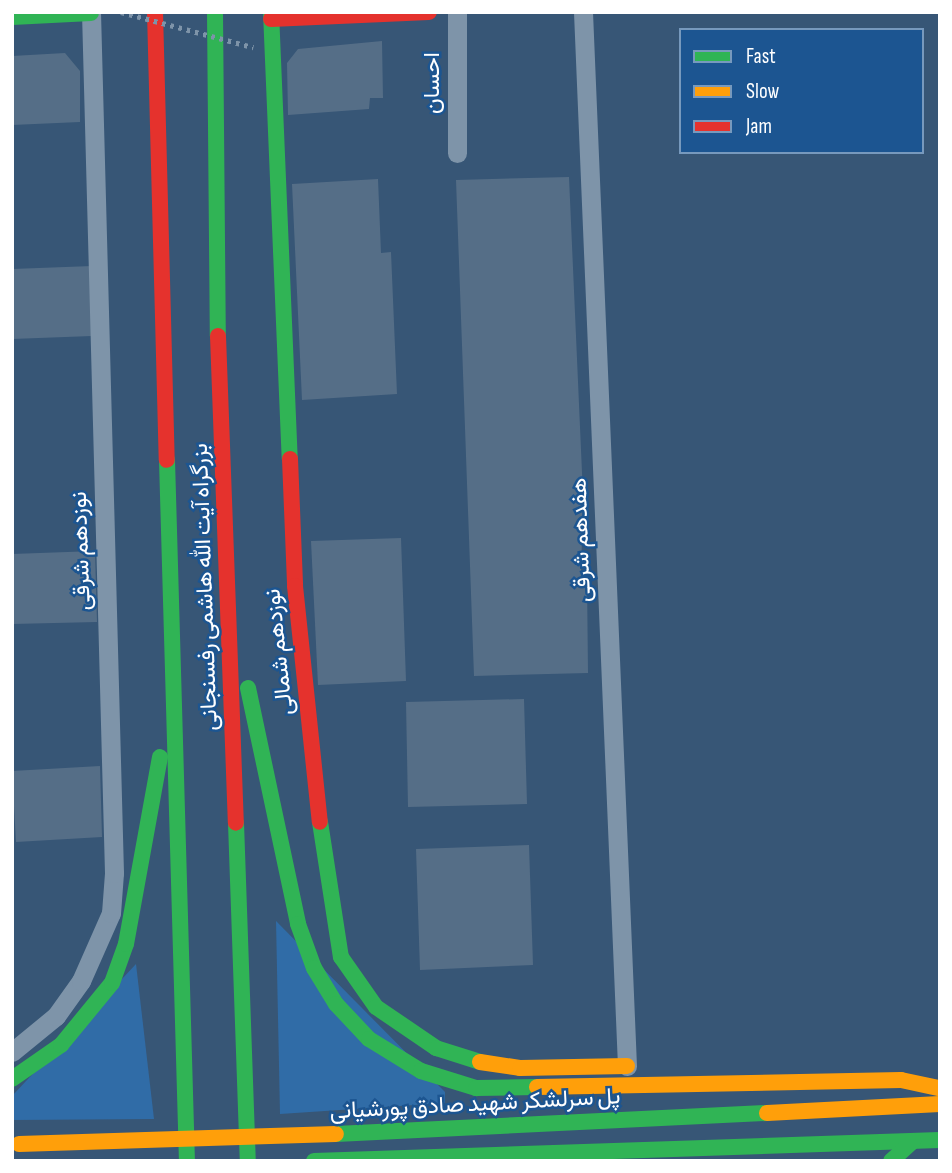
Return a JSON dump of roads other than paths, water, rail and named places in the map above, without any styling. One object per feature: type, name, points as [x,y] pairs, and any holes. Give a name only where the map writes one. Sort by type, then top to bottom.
[{"type":"main road","name":"بزرگراه آیت الله هاشمی رفسنجانی","points":[[155,12],[187,1161]]},
{"type":"main road","name":"بزرگراه آیت الله هاشمی رفسنجانی","points":[[215,12],[217,321],[248,1161]]},
{"type":"main road","points":[[271,16],[429,12]]},
{"type":"main road","points":[[12,17],[91,13]]},
{"type":"main road","name":"نوزدهم شمالی","points":[[271,16],[295,586],[326,881],[341,957],[376,1007],[436,1048],[471,1060],[520,1068],[627,1066]]},
{"type":"main road","points":[[229,600],[298,924],[326,990],[369,1039],[421,1070],[476,1088],[901,1080],[940,1088]]},
{"type":"main road","points":[[12,1079],[61,1045],[112,983],[134,908],[174,663]]},
{"type":"main road","name":"پل سرلشکر شهید صادق پورشیانی","points":[[16,1144],[336,1134],[940,1104]]},
{"type":"main road","points":[[314,1161],[940,1140]]},
{"type":"main road","points":[[891,1161],[913,1141]]},
{"type":"street","name":"احسان","points":[[457,12],[457,153]]},
{"type":"street","name":"هفدهم شرقی","points":[[583,12],[627,1066]]},
{"type":"street","name":"نوزدهم شرقی","points":[[12,1052],[56,1016],[81,981],[111,913],[114,873],[91,13]]}]
